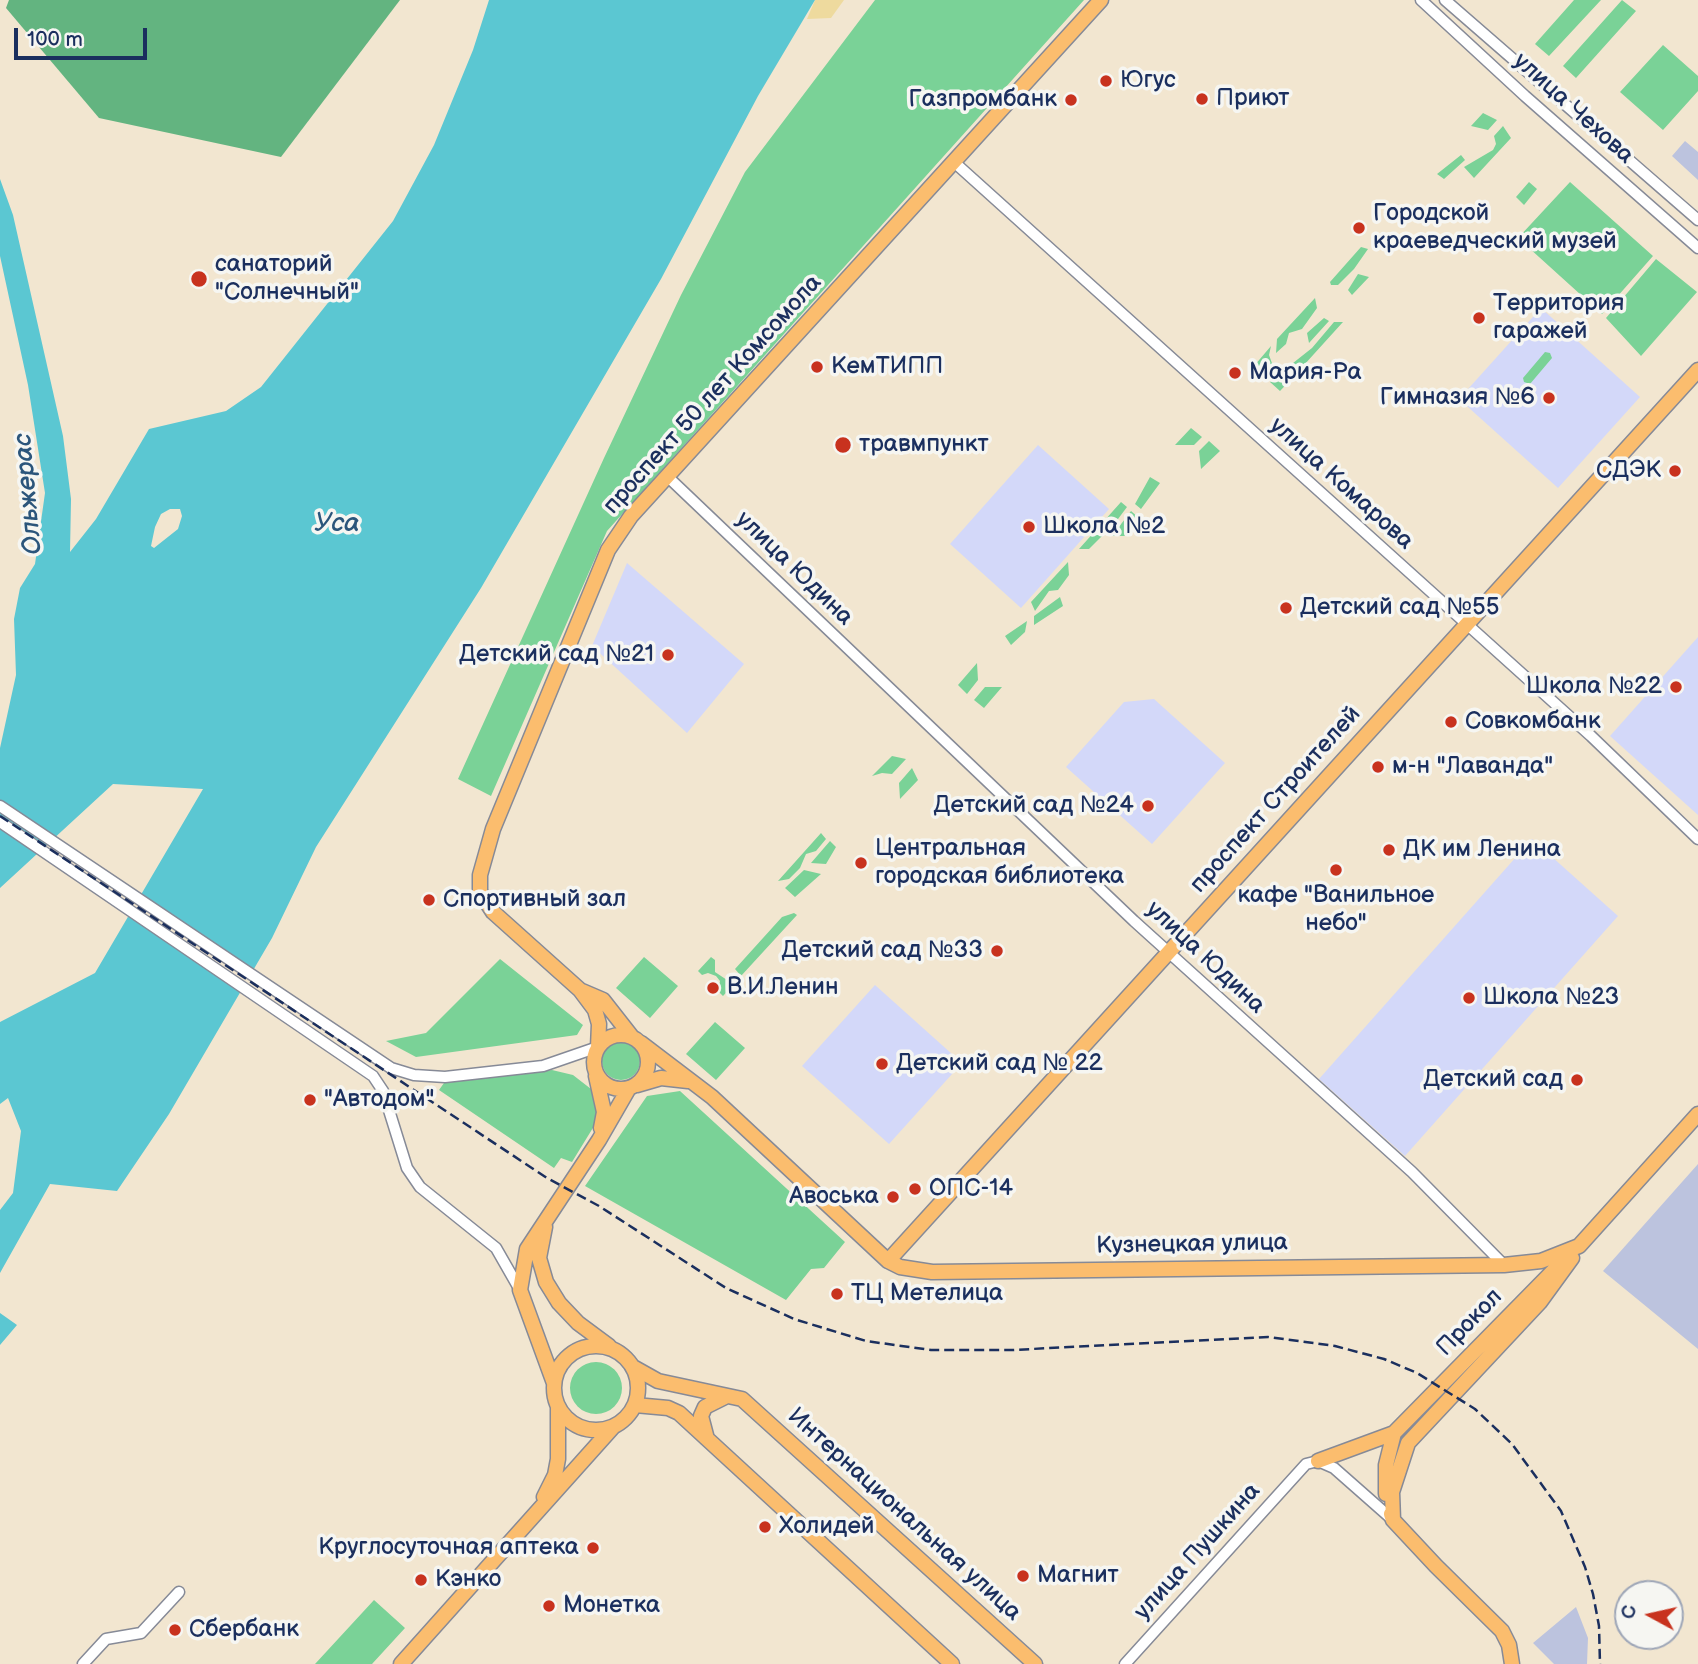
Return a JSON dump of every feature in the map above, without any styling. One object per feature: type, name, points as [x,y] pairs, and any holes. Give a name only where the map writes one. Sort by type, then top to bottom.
[{"type":"main road","name":"проспект 50 лет Комсомола","points":[[580,990],[493,912],[480,892],[482,862],[493,829],[608,550],[631,516],[1101,0]]},
{"type":"main road","name":"проспект Строителей","points":[[888,1261],[1698,370]]},
{"type":"main road","name":"Кузнецкая улица","points":[[580,990],[603,1000],[637,1040],[696,1084],[888,1261],[900,1267],[932,1272],[1506,1265],[1541,1261],[1580,1246],[1698,1114]]},
{"type":"main road","points":[[580,990],[595,1010],[599,1024],[598,1047],[594,1059],[604,1112],[599,1140]]},
{"type":"main road","points":[[534,1517],[555,1475],[558,1406],[554,1383],[520,1290],[527,1249],[648,1066],[646,1050],[637,1040],[610,1037],[598,1047]]},
{"type":"main road","points":[[596,1072],[605,1084],[621,1090],[661,1078],[679,1078],[696,1084]]},
{"type":"main road","points":[[401,1664],[635,1405],[638,1379],[627,1358],[578,1323],[559,1303],[546,1282],[539,1258],[546,1219]]},
{"type":"main road","points":[[1393,1520],[1392,1492],[1408,1443],[1540,1302],[1580,1246]]},
{"type":"main road","name":"Прокол","points":[[1394,1433],[1580,1246]]},
{"type":"main road","points":[[1506,1265],[1522,1269],[1531,1276],[1533,1291]]},
{"type":"main road","points":[[554,1383],[557,1371],[573,1352],[585,1347],[610,1347]]},
{"type":"main road","points":[[633,1367],[658,1381],[725,1397]]},
{"type":"main road","points":[[707,1441],[701,1416],[705,1407],[725,1397]]},
{"type":"main road","name":"Интернациональная улица","points":[[725,1397],[741,1399],[1035,1664]]},
{"type":"main road","points":[[635,1405],[668,1408],[679,1413],[952,1664]]},
{"type":"main road","points":[[558,1406],[565,1416],[587,1429],[613,1427]]},
{"type":"main road","points":[[1394,1433],[1386,1465],[1385,1489],[1393,1520],[1502,1632],[1509,1645],[1512,1664]]},
{"type":"main road","points":[[1318,1461],[1394,1433]]},
{"type":"street","name":"улица Чехова","points":[[1421,0],[1545,114],[1698,248]]},
{"type":"street","name":"улица Чехова","points":[[1445,0],[1698,220]]},
{"type":"street","points":[[1506,78],[1518,64]]},
{"type":"street","points":[[1545,114],[1559,99]]},
{"type":"street","name":"улица Комарова","points":[[954,162],[1591,736],[1698,839]]},
{"type":"street","name":"улица Юдина","points":[[668,477],[945,744],[1168,953],[1412,1172],[1506,1265]]},
{"type":"street","points":[[0,806],[391,1068],[414,1075],[445,1077],[543,1066],[598,1047]]},
{"type":"street","points":[[0,822],[373,1076],[383,1091],[401,1156],[421,1187],[496,1248],[520,1290]]},
{"type":"street","points":[[1318,1461],[1335,1468],[1393,1520]]},
{"type":"street","name":"улица Пушкина","points":[[1125,1664],[1301,1468],[1318,1461]]},
{"type":"street","points":[[83,1664],[106,1639],[141,1633],[179,1592]]},
{"type":"shaded area","points":[[1685,141],[1698,152],[1698,180],[1672,156]]},
{"type":"shaded area","name":"Гимназия №6","points":[[1541,308],[1640,397],[1558,488],[1459,399]]},
{"type":"shaded area","name":"Школа №2","points":[[1038,445],[1109,509],[1021,608],[950,544]]},
{"type":"shaded area","name":"Детский сад №21","points":[[627,563],[744,664],[687,733],[592,646]]},
{"type":"shaded area","name":"Школа №22","points":[[1698,637],[1698,815],[1610,736]]},
{"type":"shaded area","name":"Детский сад №24","points":[[1154,699],[1225,763],[1152,844],[1066,767],[1124,702]]},
{"type":"shaded area","name":"Школа №23","points":[[1532,839],[1618,916],[1405,1156],[1319,1079]]},
{"type":"shaded area","name":"Детский сад № 22","points":[[875,985],[962,1063],[889,1144],[802,1066]]},
{"type":"shaded area","points":[[1698,1164],[1698,1349],[1603,1271]]},
{"type":"shaded area","points":[[1576,1607],[1588,1638],[1587,1664],[1554,1664],[1533,1643]]},
{"type":"green space","points":[[9,0],[400,0],[281,157],[99,118],[6,8]]},
{"type":"green space","points":[[875,0],[1084,0],[607,531],[491,796],[458,779],[681,295],[745,172]]},
{"type":"green space","points":[[1574,0],[1601,0],[1549,56],[1535,44]]},
{"type":"green space","points":[[1622,0],[1636,11],[1576,78],[1563,66]]},
{"type":"green space","points":[[1663,45],[1698,76],[1698,91],[1663,130],[1620,92]]},
{"type":"green space","points":[[1483,113],[1497,120],[1488,130],[1471,126]]},
{"type":"green space","points":[[1503,126],[1511,138],[1474,178],[1464,167],[1493,150],[1496,144],[1494,136]]},
{"type":"green space","points":[[1461,155],[1465,160],[1444,179],[1437,174]]},
{"type":"green space","points":[[1529,182],[1537,189],[1524,205],[1516,197]]},
{"type":"green space","points":[[1570,182],[1653,256],[1602,314],[1518,238]]},
{"type":"green space","points":[[1361,247],[1368,249],[1354,269],[1338,285],[1331,285],[1330,282]]},
{"type":"green space","points":[[1656,259],[1697,292],[1641,356],[1606,318]]},
{"type":"green space","points":[[1358,274],[1369,277],[1352,295],[1348,290]]},
{"type":"green space","points":[[1315,298],[1317,308],[1302,329],[1289,333],[1286,344],[1276,353],[1277,339]]},
{"type":"green space","points":[[1324,318],[1329,321],[1309,343],[1307,333]]},
{"type":"green space","points":[[1334,322],[1343,322],[1304,365],[1288,367],[1312,348]]},
{"type":"green space","points":[[1271,346],[1269,355],[1273,366],[1264,376],[1254,366]]},
{"type":"green space","points":[[1545,352],[1550,353],[1552,358],[1530,384],[1524,382],[1523,378]]},
{"type":"green space","points":[[1280,371],[1299,371],[1280,391],[1270,382]]},
{"type":"green space","points":[[1191,428],[1202,437],[1194,445],[1175,445]]},
{"type":"green space","points":[[1209,441],[1220,451],[1201,469],[1199,451]]},
{"type":"green space","points":[[1150,477],[1160,483],[1141,509],[1135,504]]},
{"type":"green space","points":[[1121,502],[1127,507],[1115,523],[1089,549],[1079,549]]},
{"type":"green space","points":[[1131,511],[1139,518],[1128,536],[1112,536]]},
{"type":"green space","points":[[1068,562],[1069,575],[1058,590],[1049,591],[1035,611],[1031,602]]},
{"type":"green space","points":[[1060,597],[1063,606],[1034,625],[1034,616]]},
{"type":"green space","points":[[1027,621],[1025,632],[1011,645],[1005,636]]},
{"type":"green space","points":[[977,663],[978,680],[967,694],[958,685]]},
{"type":"green space","points":[[985,687],[1002,687],[984,708],[974,700]]},
{"type":"green space","points":[[892,756],[906,759],[892,774],[872,776]]},
{"type":"green space","points":[[912,768],[918,780],[900,799],[899,783]]},
{"type":"green space","points":[[821,833],[826,839],[816,851],[806,854],[800,868],[789,879],[778,881]]},
{"type":"green space","points":[[830,841],[836,847],[826,864],[811,863]]},
{"type":"green space","points":[[804,870],[821,874],[795,897],[785,888]]},
{"type":"green space","points":[[794,913],[797,915],[741,976],[735,969],[782,917]]},
{"type":"green space","points":[[644,957],[678,986],[650,1018],[616,988]]},
{"type":"green space","points":[[711,957],[715,960],[715,972],[727,980],[733,978],[737,981],[723,996],[718,991],[720,981],[716,976],[708,973],[702,975],[698,971]]},
{"type":"green space","points":[[500,959],[583,1025],[577,1035],[416,1057],[386,1041],[426,1033]]},
{"type":"green space","points":[[715,1022],[745,1048],[716,1080],[686,1054]]},
{"type":"green space","points":[[621,1042],[635,1047],[640,1061],[635,1075],[621,1080],[607,1075],[602,1061],[607,1047]]},
{"type":"green space","points":[[552,1070],[573,1075],[591,1089],[599,1103],[599,1118],[572,1162],[561,1158],[554,1168],[439,1090],[444,1083]]},
{"type":"green space","points":[[680,1091],[845,1242],[824,1268],[811,1269],[786,1300],[585,1186],[647,1096]]},
{"type":"green space","points":[[596,1362],[606,1364],[614,1370],[620,1378],[620,1398],[614,1406],[606,1412],[596,1414],[586,1412],[578,1406],[572,1398],[570,1388],[572,1378],[578,1370],[586,1364]]},
{"type":"green space","points":[[374,1600],[405,1628],[372,1664],[315,1664]]},
{"type":"sand","points":[[815,0],[844,0],[831,18],[807,19]]},
{"type":"water","name":"Уса","points":[[489,0],[815,0],[758,96],[661,279],[481,588],[316,847],[272,938],[169,1114],[117,1191],[50,1184],[0,1273],[0,1210],[13,1193],[21,1131],[8,1098],[0,1104],[0,1022],[95,973],[203,789],[113,784],[0,888],[0,748],[16,675],[14,619],[20,588],[35,564],[45,493],[28,385],[0,256],[0,179],[13,215],[63,436],[71,499],[70,552],[96,519],[149,429],[226,411],[261,387],[393,221],[434,145],[473,50]],"holes":[[[170,509],[180,509],[182,516],[178,529],[154,548],[151,546],[161,514]]]},
{"type":"water","points":[[0,1313],[17,1325],[0,1345]]},
{"type":"pier","points":[[137,894],[255,974],[244,993],[126,913]]},
{"type":"railway","points":[[0,816],[547,1178],[599,1206],[726,1288],[794,1319],[866,1341],[931,1350],[1012,1350],[1268,1337],[1335,1346],[1384,1359],[1417,1373],[1475,1409],[1512,1444],[1561,1511],[1585,1567],[1593,1594],[1599,1626],[1600,1664]]},
{"type":"place","name":"Югус","points":[[1106,81]]},
{"type":"place","name":"Приют","points":[[1202,99]]},
{"type":"place","name":"Газпромбанк","points":[[1071,100]]},
{"type":"place","name":"Городской краеведческий музей","points":[[1359,228]]},
{"type":"place","name":"санаторий \"Солнечный\"","points":[[199,279]]},
{"type":"place","name":"Территория гаражей","points":[[1479,318]]},
{"type":"place","name":"КемТИПП","points":[[817,367]]},
{"type":"place","name":"Мария-Ра","points":[[1235,373]]},
{"type":"place","name":"Гимназия №6","points":[[1549,398]]},
{"type":"place","name":"травмпункт","points":[[843,445]]},
{"type":"place","name":"СДЭК","points":[[1675,471]]},
{"type":"place","name":"Школа №2","points":[[1029,527]]},
{"type":"place","name":"Детский сад №55","points":[[1286,608]]},
{"type":"place","name":"Детский сад №21","points":[[668,655]]},
{"type":"place","name":"Школа №22","points":[[1676,687]]},
{"type":"place","name":"Совкомбанк","points":[[1451,722]]},
{"type":"place","name":"м-н \"Лаванда\"","points":[[1378,767]]},
{"type":"place","name":"Детский сад №24","points":[[1148,806]]},
{"type":"place","name":"ДК им Ленина","points":[[1389,850]]},
{"type":"place","name":"Центральная городская библиотека","points":[[861,863]]},
{"type":"place","name":"кафе \"Ванильное небо\"","points":[[1336,870]]},
{"type":"place","name":"Спортивный зал","points":[[429,900]]},
{"type":"place","name":"Детский сад №33","points":[[997,951]]},
{"type":"place","name":"В.И.Ленин","points":[[713,988]]},
{"type":"place","name":"Школа №23","points":[[1469,998]]},
{"type":"place","name":"Детский сад № 22","points":[[882,1064]]},
{"type":"place","name":"Детский сад","points":[[1577,1080]]},
{"type":"place","name":"\"Автодом\"","points":[[310,1100]]},
{"type":"place","name":"ОПС-14","points":[[915,1189]]},
{"type":"place","name":"Авоська","points":[[893,1197]]},
{"type":"place","name":"ТЦ Метелица","points":[[837,1294]]},
{"type":"place","name":"Холидей","points":[[765,1527]]},
{"type":"place","name":"Круглосуточная аптека","points":[[593,1548]]},
{"type":"place","name":"Магнит","points":[[1023,1576]]},
{"type":"place","name":"Кэнко","points":[[421,1580]]},
{"type":"place","name":"Монетка","points":[[549,1606]]},
{"type":"place","name":"Сбербанк","points":[[175,1630]]},
{"type":"water label","name":"Ольжерас","points":[[29,494]]}]
